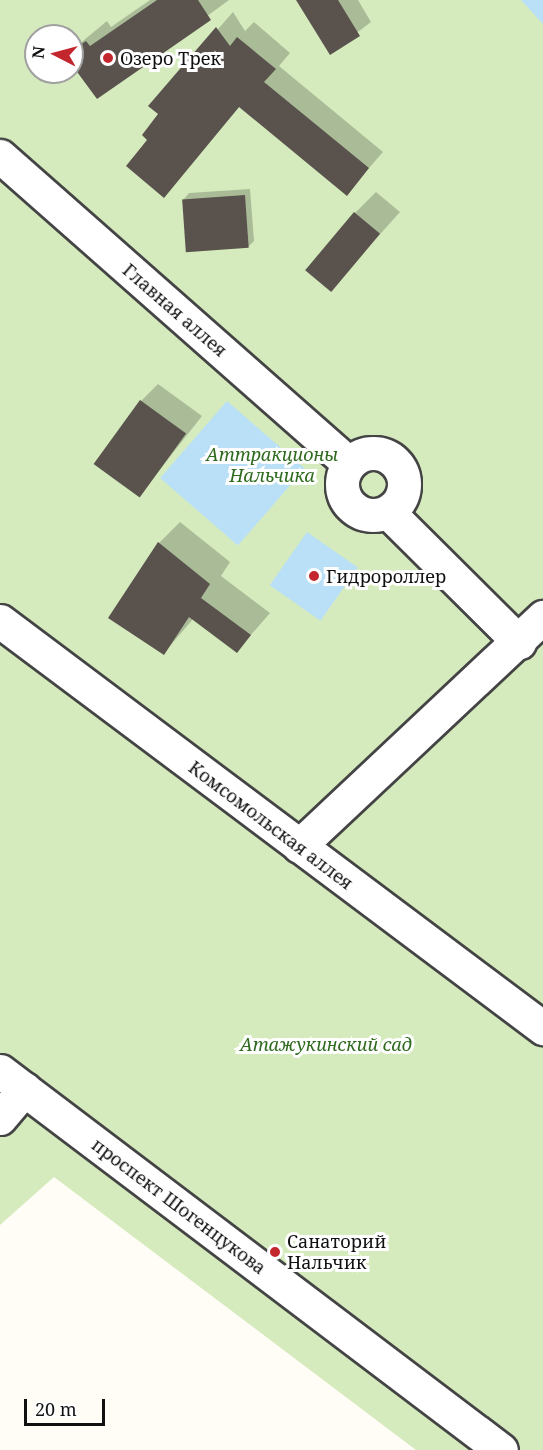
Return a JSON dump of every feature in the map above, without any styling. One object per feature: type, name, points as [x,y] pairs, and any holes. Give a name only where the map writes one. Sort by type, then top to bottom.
[{"type":"street","name":"Главная аллея","points":[[0,156],[350,464]]},
{"type":"street","points":[[366,454],[394,461],[404,488],[388,512],[367,515],[348,504],[342,484],[350,464],[366,454]]},
{"type":"street","points":[[388,512],[519,642]]},
{"type":"street","points":[[299,846],[519,642],[543,617]]},
{"type":"street","name":"Комсомольская аллея","points":[[0,621],[543,1028]]},
{"type":"street","points":[[0,1118],[12,1080]]},
{"type":"street","name":"проспект Шогенцукова","points":[[12,1080],[501,1450]]},
{"type":"green space","points":[[0,0],[543,0],[543,1450],[416,1450],[54,1177],[0,1225],[0,1118],[24,1089],[0,1071]]},
{"type":"water","points":[[521,0],[543,0],[543,24]]},
{"type":"water","points":[[227,401],[305,469],[238,546],[160,478]]},
{"type":"water","name":"Гидророллер","points":[[307,532],[358,568],[321,621],[270,585]]},
{"type":"building","name":"Озеро Трек","points":[[157,0],[198,0],[211,20],[97,99],[84,81],[84,42],[86,41],[90,46]]},
{"type":"building","points":[[296,0],[338,0],[360,36],[330,55]]},
{"type":"building","points":[[216,27],[230,46],[237,37],[276,69],[264,82],[369,168],[347,196],[239,107],[164,198],[126,166],[147,140],[142,135],[158,114],[148,106]]},
{"type":"building","points":[[245,195],[249,248],[186,252],[182,199]]},
{"type":"building","points":[[354,212],[380,234],[331,292],[305,270]]},
{"type":"building","points":[[140,400],[186,434],[140,497],[94,464]]},
{"type":"building","points":[[158,542],[210,584],[201,598],[251,635],[237,653],[189,617],[164,655],[108,618]]},
{"type":"place","name":"Озеро Трек","points":[[108,58]]},
{"type":"place","name":"Гидророллер","points":[[314,576]]},
{"type":"place","name":"Санаторий Нальчик","points":[[275,1252]]},
{"type":"park label","name":"Аттракционы Нальчика","points":[[272,465]]},
{"type":"park label","name":"Атажукинский сад","points":[[326,1044]]}]
